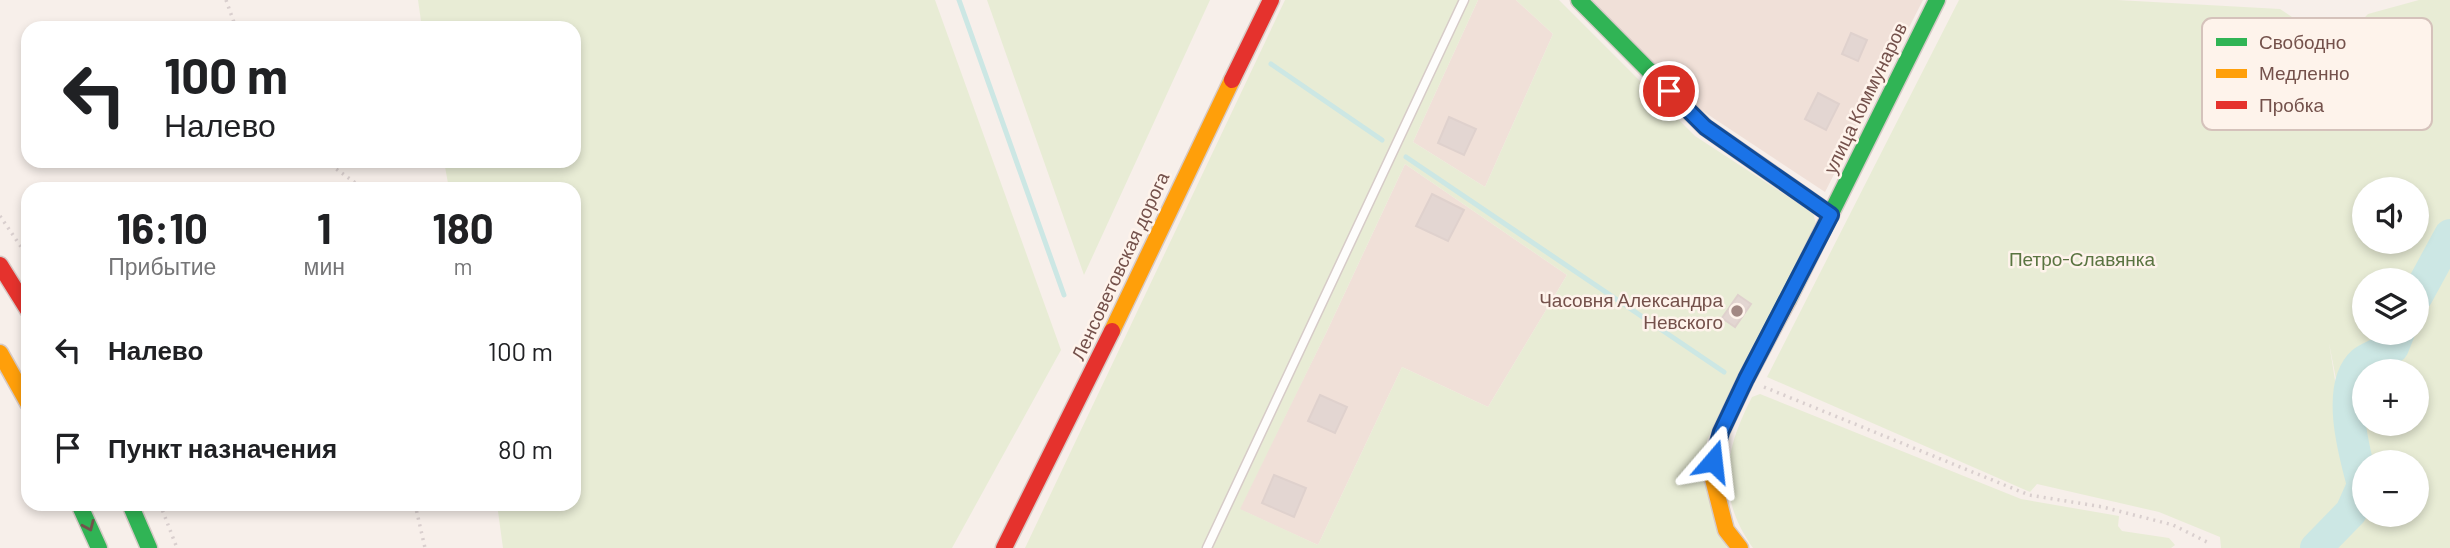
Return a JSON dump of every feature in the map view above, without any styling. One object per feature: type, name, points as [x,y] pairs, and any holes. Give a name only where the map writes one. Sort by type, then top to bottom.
[{"type":"street","name":"Ленсоветовская дорога","points":[[1004,548],[1071,416],[1271,0]]},
{"type":"street","points":[[1579,0],[1705,127],[1831,215]]},
{"type":"street","name":"улица Коммунаров","points":[[1741,548],[1726,530],[1713,479],[1713,461],[1721,432],[1937,0]]},
{"type":"street","points":[[0,265],[21,299]]},
{"type":"street","points":[[0,353],[21,390]]},
{"type":"street","points":[[82,511],[99,548]]},
{"type":"street","points":[[133,511],[149,548]]},
{"type":"lane","points":[[1207,548],[1464,0]]},
{"type":"path","points":[[226,0],[234,21]]},
{"type":"path","points":[[335,168],[354,182]]},
{"type":"path","points":[[0,216],[21,247]]},
{"type":"path","points":[[1746,379],[2029,495],[2103,507],[2173,525],[2207,542]]},
{"type":"path","points":[[163,511],[177,548]]},
{"type":"path","points":[[417,511],[425,548]]},
{"type":"shaded area","points":[[1478,0],[1516,0],[1553,34],[1485,187],[1413,142]]},
{"type":"shaded area","points":[[1589,0],[1923,0],[1825,192],[1692,104]]},
{"type":"shaded area","points":[[1405,164],[1567,275],[1488,407],[1402,367],[1318,545],[1239,509],[1327,331]]},
{"type":"green space","points":[[418,0],[935,0],[1061,350],[952,548],[503,548],[498,511],[581,511],[581,182],[448,182],[445,168],[581,168],[581,21],[421,21]]},
{"type":"green space","points":[[987,0],[1210,0],[1084,275]]},
{"type":"green space","points":[[1285,0],[1478,0],[1413,142],[1485,187],[1553,34],[1516,0],[1559,0],[1695,136],[1813,213],[1815,235],[1707,440],[1705,481],[1727,548],[1025,548]],"holes":[[[1405,164],[1567,275],[1488,407],[1402,367],[1318,545],[1240,509]]]},
{"type":"green space","name":"Петро-Славянка","points":[[1959,0],[2117,0],[2280,9],[2294,18],[2202,18],[2202,130],[2432,130],[2432,18],[2364,18],[2368,14],[2419,0],[2450,0],[2450,548],[2316,548],[2352,510],[2352,527],[2429,527],[2429,450],[2355,450],[2352,437],[2349,413],[2349,388],[2339,394],[2329,343],[2350,474],[2340,509],[2306,548],[2221,548],[2220,537],[2159,512],[2037,484],[2030,492],[1767,377]]},
{"type":"green space","points":[[1760,394],[2021,499],[2119,516],[2118,526],[2122,531],[2169,538],[2175,545],[2171,548],[1753,548],[1733,510],[1728,473],[1730,455],[1742,417],[1752,397]]},
{"type":"building","points":[[1851,33],[1867,40],[1858,61],[1842,54]]},
{"type":"building","points":[[1818,93],[1839,104],[1826,130],[1805,119]]},
{"type":"building","points":[[1449,117],[1476,129],[1464,155],[1438,143]]},
{"type":"building","points":[[1432,194],[1464,210],[1448,241],[1416,226]]},
{"type":"building","name":"Часовня Александра Невского","points":[[1738,295],[1751,304],[1735,327],[1722,318]]},
{"type":"building","points":[[1320,395],[1347,407],[1335,433],[1308,421]]},
{"type":"building","points":[[1274,475],[1306,488],[1294,517],[1262,503]]},
{"type":"waterway","points":[[959,0],[1064,295]]},
{"type":"waterway","points":[[1271,64],[1382,140]]},
{"type":"waterway","points":[[1406,157],[1724,372]]},
{"type":"waterway","points":[[2429,274],[2450,235]]},
{"type":"waterway","points":[[2316,548],[2351,512],[2363,485],[2350,422],[2350,388],[2355,373],[2363,362],[2394,345]]},
{"type":"traffic: fast","points":[[1579,0],[1705,127],[1831,215]]},
{"type":"traffic: fast","points":[[1788,300],[1937,0]]},
{"type":"traffic: fast","points":[[82,511],[99,548]]},
{"type":"traffic: fast","points":[[133,511],[149,548]]},
{"type":"traffic: slow","points":[[1112,331],[1232,80]]},
{"type":"traffic: slow","points":[[1740,548],[1726,530],[1713,479],[1713,461],[1721,432],[1788,300]]},
{"type":"traffic: slow","points":[[0,353],[21,390]]},
{"type":"traffic: jam","points":[[1232,80],[1271,0]]},
{"type":"traffic: jam","points":[[0,265],[21,299]]},
{"type":"traffic: jam","points":[[1004,548],[1112,331]]},
{"type":"place","name":"Часовня Александра Невского","points":[[1737,311]]},
{"type":"route","points":[[1669,91],[1705,127],[1831,215],[1746,379],[1721,432],[1713,461]]}]
